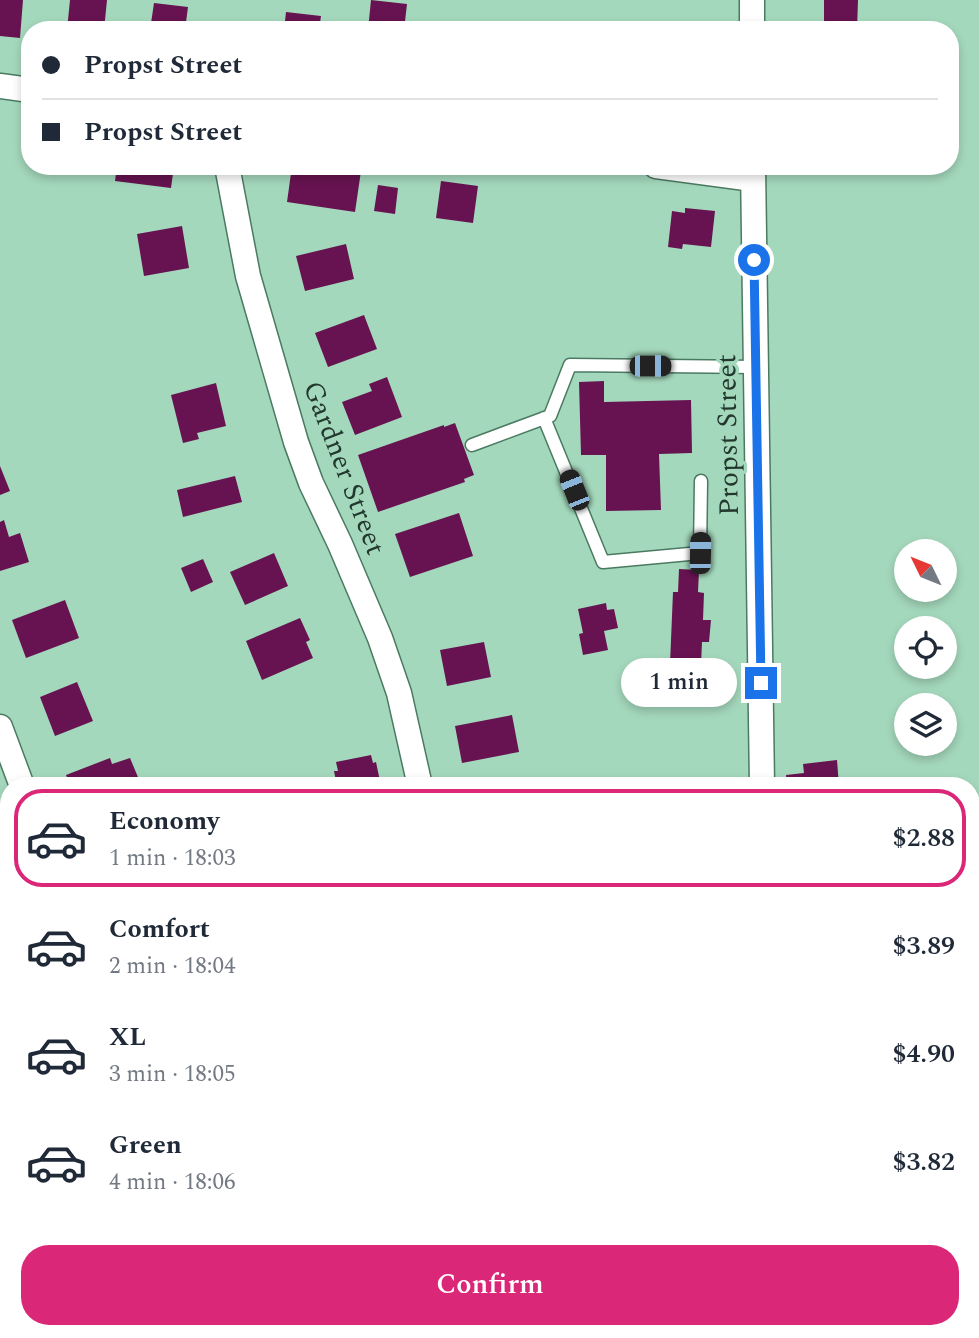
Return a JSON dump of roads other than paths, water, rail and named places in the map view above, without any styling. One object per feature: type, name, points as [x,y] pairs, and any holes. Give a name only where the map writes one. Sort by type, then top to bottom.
[{"type":"street","points":[[751,0],[752,21]]},
{"type":"street","points":[[0,86],[21,89]]},
{"type":"street","name":"Gardner Street","points":[[229,175],[248,276],[296,442],[311,483],[380,638],[399,693],[418,777]]},
{"type":"street","name":"Propst Street","points":[[753,175],[762,777]]},
{"type":"street","points":[[0,727],[19,777]]},
{"type":"lane","points":[[472,445],[550,416],[570,365],[756,367]]},
{"type":"lane","points":[[544,418],[603,562],[700,553],[701,481]]}]
